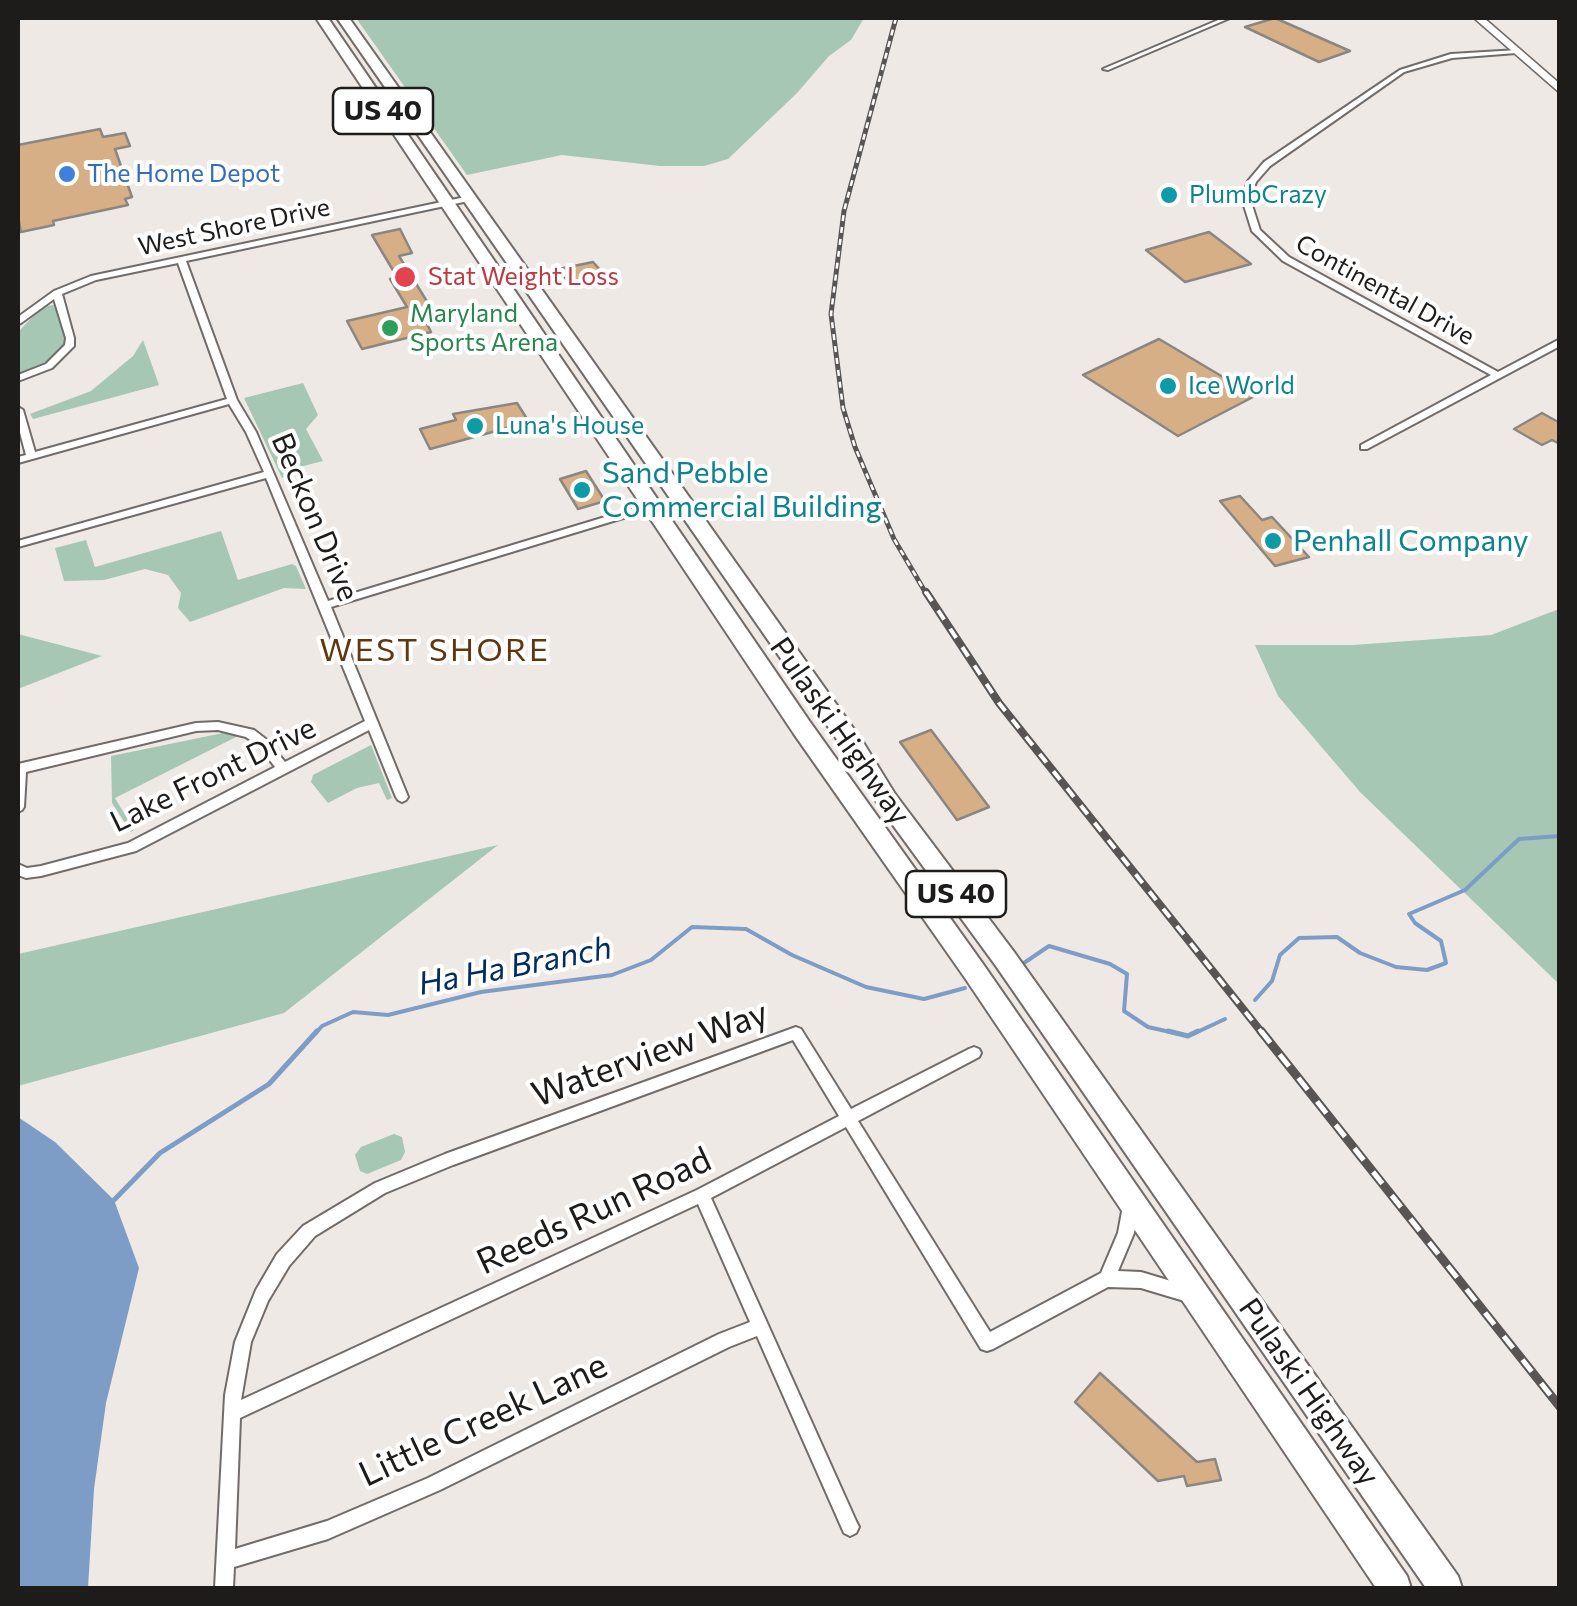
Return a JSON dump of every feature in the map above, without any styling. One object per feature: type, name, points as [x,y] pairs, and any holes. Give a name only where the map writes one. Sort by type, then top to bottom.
[{"type":"highway","name":"Pulaski Highway","points":[[322,18],[377,102],[458,200],[855,748],[886,800],[1005,959],[1446,1588]]},
{"type":"highway","name":"Pulaski Highway","points":[[343,18],[652,506],[1395,1588]]},
{"type":"highway","points":[[333,36],[332,44],[347,67],[341,77],[357,82],[369,100],[377,102]]},
{"type":"main road","points":[[1479,18],[1560,90]]},
{"type":"street","points":[[1106,69],[1227,18]]},
{"type":"street","name":"Continental Drive","points":[[1498,376],[1286,259],[1251,222],[1247,194],[1252,180],[1267,164],[1402,71],[1450,56],[1516,50]]},
{"type":"street","name":"West Shore Drive","points":[[18,321],[57,292],[94,278],[458,200]]},
{"type":"street","name":"Beckon Drive","points":[[181,259],[232,400],[270,474],[402,797]]},
{"type":"street","points":[[18,378],[49,366],[69,346],[57,292]]},
{"type":"street","points":[[1364,447],[1560,342]]},
{"type":"street","points":[[18,460],[232,400]]},
{"type":"street","points":[[18,410],[31,456]]},
{"type":"street","points":[[18,544],[270,474]]},
{"type":"street","points":[[326,605],[652,506]]},
{"type":"street","name":"Lake Front Drive","points":[[18,869],[26,873],[41,871],[131,847],[370,724]]},
{"type":"street","points":[[18,807],[19,769],[196,726],[250,733],[283,768]]},
{"type":"street","name":"Waterview Way","points":[[233,1413],[243,1342],[262,1296],[283,1260],[310,1231],[380,1188],[678,1073],[796,1033],[987,1344],[1107,1279]]},
{"type":"street","name":"Reeds Run Road","points":[[233,1413],[702,1196],[804,1144],[846,1117],[974,1054]]},
{"type":"street","points":[[702,1196],[850,1527]]},
{"type":"street","points":[[1131,1203],[1126,1233],[1107,1279],[1141,1280],[1198,1297]]},
{"type":"street","name":"Little Creek Lane","points":[[227,1560],[328,1530],[434,1484],[762,1326]]},
{"type":"street","points":[[224,1588],[233,1413]]},
{"type":"green space","points":[[356,18],[864,18],[851,40],[829,56],[797,93],[728,159],[704,166],[660,166],[562,155],[467,175]]},
{"type":"green space","points":[[57,306],[66,339],[64,348],[49,363],[18,374],[18,332],[42,307]]},
{"type":"green space","points":[[143,340],[159,385],[33,419],[30,414],[91,391],[133,356]]},
{"type":"green space","points":[[303,383],[318,415],[306,429],[323,461],[288,470],[291,477],[282,478],[244,398]]},
{"type":"green space","points":[[221,531],[238,580],[292,564],[306,589],[284,588],[190,622],[178,608],[181,593],[168,575],[145,569],[104,580],[64,581],[55,548],[86,540],[95,567]]},
{"type":"green space","points":[[1559,609],[1559,984],[1360,792],[1278,696],[1255,645],[1353,645],[1491,635]]},
{"type":"green space","points":[[18,634],[102,656],[18,689]]},
{"type":"green space","points":[[223,733],[240,735],[115,798],[134,830],[131,832],[112,803],[111,756]]},
{"type":"green space","points":[[371,745],[392,798],[387,800],[379,783],[357,788],[328,803],[311,782],[313,775]]},
{"type":"green space","points":[[498,845],[284,1013],[18,1086],[18,954]]},
{"type":"green space","points":[[394,1134],[402,1137],[405,1152],[401,1160],[367,1174],[360,1171],[355,1155],[361,1147]]},
{"type":"water","points":[[18,1117],[55,1142],[114,1200],[139,1268],[106,1403],[94,1489],[88,1588],[18,1588]]},
{"type":"building","points":[[1275,18],[1350,51],[1319,62],[1245,27]]},
{"type":"building","name":"The Home Depot","points":[[100,129],[103,137],[125,133],[130,146],[115,149],[132,197],[125,199],[128,205],[21,232],[18,145]]},
{"type":"building","points":[[400,229],[412,253],[399,256],[439,321],[427,324],[431,332],[362,349],[347,321],[407,307],[390,279],[397,277],[372,235]]},
{"type":"building","points":[[1209,232],[1251,264],[1185,282],[1146,250]]},
{"type":"building","points":[[593,262],[602,272],[580,277],[584,283],[571,286],[559,269]]},
{"type":"building","name":"Ice World","points":[[1159,339],[1255,396],[1178,436],[1083,375]]},
{"type":"building","name":"Luna's House","points":[[517,403],[529,422],[430,449],[420,429],[456,420],[453,414]]},
{"type":"building","points":[[1542,413],[1560,423],[1560,444],[1552,440],[1542,445],[1514,429]]},
{"type":"building","name":"Sand Pebble Commercial Building","points":[[586,471],[605,501],[578,509],[560,479]]},
{"type":"building","name":"Penhall Company","points":[[1240,496],[1262,520],[1272,517],[1309,557],[1275,566],[1220,501]]},
{"type":"building","points":[[931,730],[989,807],[957,820],[900,742]]},
{"type":"building","points":[[1100,1373],[1197,1462],[1215,1459],[1221,1480],[1187,1486],[1184,1476],[1158,1481],[1075,1402]]},
{"type":"waterway","name":"Ha Ha Branch","points":[[1255,1000],[1272,981],[1280,955],[1299,938],[1337,937],[1360,953],[1396,967],[1427,970],[1446,963],[1441,941],[1415,923],[1409,914],[1465,890],[1519,839],[1560,836]]},
{"type":"waterway","name":"Ha Ha Branch","points":[[315,1034],[322,1026],[353,1012],[388,1015],[481,992],[612,975],[651,960],[692,927],[746,929],[792,955],[866,987],[924,999],[965,988]]},
{"type":"waterway","name":"Ha Ha Branch","points":[[1021,965],[1049,946],[1110,964],[1127,974],[1124,1011],[1148,1027],[1179,1034]]},
{"type":"waterway","name":"Ha Ha Branch","points":[[1193,1034],[1225,1019]]},
{"type":"waterway","name":"Ha Ha Branch","points":[[114,1200],[160,1153],[269,1084],[317,1031]]},
{"type":"waterway","name":"Ha Ha Branch","points":[[1168,1031],[1188,1036],[1198,1031]]},
{"type":"railway","points":[[896,18],[844,211],[831,314],[843,408],[855,447],[894,539],[927,595]]},
{"type":"railway","points":[[926,592],[999,703],[1263,1034]]},
{"type":"railway","points":[[1261,1031],[1560,1407]]},
{"type":"place","name":"The Home Depot","points":[[67,174]]},
{"type":"place","name":"PlumbCrazy","points":[[1169,195]]},
{"type":"place","name":"Stat Weight Loss","points":[[405,277]]},
{"type":"place","name":"Maryland Sports Arena","points":[[390,328]]},
{"type":"place","name":"Ice World","points":[[1168,386]]},
{"type":"place","name":"Luna's House","points":[[475,426]]},
{"type":"place","name":"Sand Pebble Commercial Building","points":[[582,490]]},
{"type":"place","name":"Penhall Company","points":[[1273,541]]},
{"type":"district","name":"WEST SHORE","points":[[435,650]]}]
